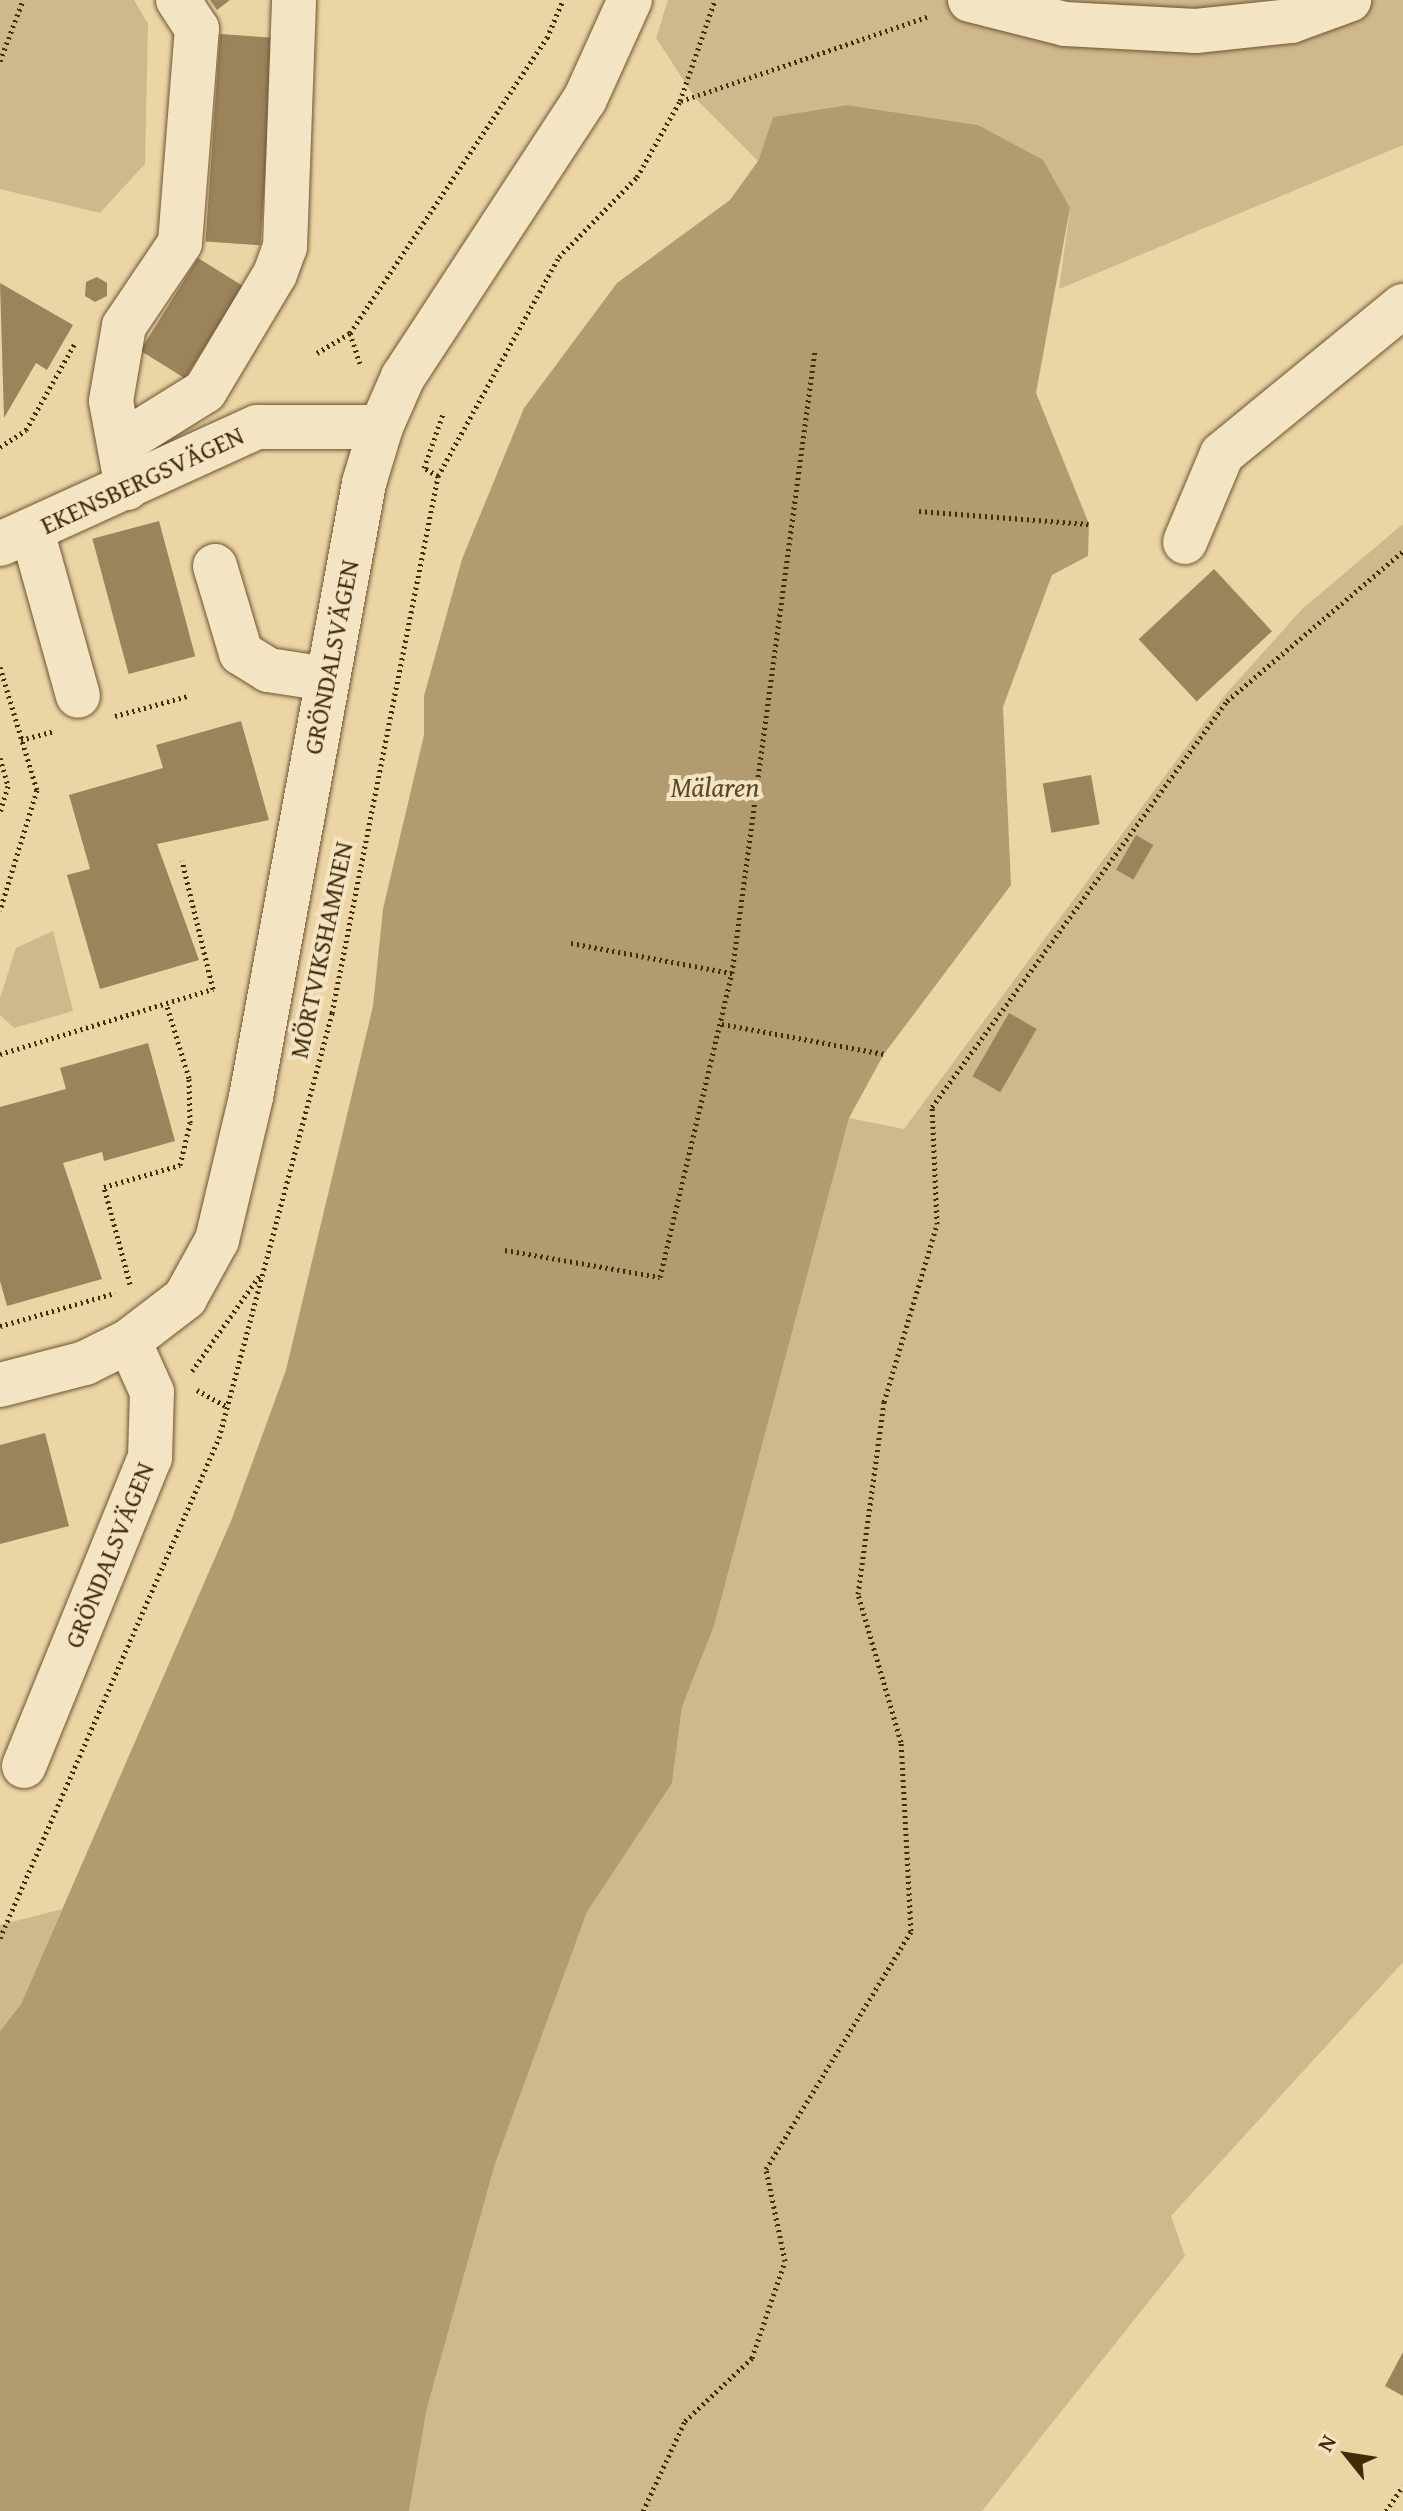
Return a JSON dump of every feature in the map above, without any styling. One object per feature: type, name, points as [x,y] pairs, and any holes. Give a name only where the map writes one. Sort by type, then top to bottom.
[{"type":"street","points":[[127,488],[111,401],[124,326],[180,243],[197,29],[178,0]]},
{"type":"street","points":[[120,444],[205,391],[275,274],[285,247],[294,0]]},
{"type":"street","name":"GRÖNDALSVÄGEN","points":[[0,1385],[85,1363],[129,1341],[185,1298],[217,1240],[251,1097],[327,679],[381,427],[403,377],[577,112],[630,0]]},
{"type":"street","points":[[955,7],[1065,24],[1196,31],[1291,21],[1349,0]]},
{"type":"street","points":[[1185,542],[1222,454],[1403,306]]},
{"type":"street","name":"EKENSBERGSVÄGEN","points":[[16,538],[257,427],[381,427]]},
{"type":"street","points":[[16,538],[78,696]]},
{"type":"street","points":[[215,566],[241,653],[268,670],[327,679]]},
{"type":"street","name":"GRÖNDALSVÄGEN","points":[[24,1766],[150,1458],[152,1392],[129,1341]]},
{"type":"path","points":[[0,61],[23,0]]},
{"type":"path","points":[[317,353],[350,333],[547,38],[563,0]]},
{"type":"path","name":"MÖRTVIKSHAMNEN","points":[[0,1938],[228,1407],[332,1013],[438,476],[559,257],[637,177],[680,101],[715,0]]},
{"type":"path","points":[[680,101],[955,7]]},
{"type":"path","points":[[0,447],[26,430],[82,330],[124,326]]},
{"type":"path","points":[[505,1250],[660,1277],[732,973],[815,350]]},
{"type":"path","points":[[438,476],[424,468],[444,411]]},
{"type":"path","points":[[919,511],[1089,524]]},
{"type":"path","points":[[643,2511],[685,2421],[752,2358],[785,2261],[766,2169],[911,1931],[901,1742],[858,1594],[884,1402],[937,1224],[932,1107],[1227,701],[1403,551]]},
{"type":"path","points":[[0,667],[37,790],[0,910]]},
{"type":"path","points":[[0,758],[8,786],[0,812]]},
{"type":"path","points":[[0,1054],[213,989],[182,861]]},
{"type":"path","points":[[571,943],[732,973]]},
{"type":"path","points":[[131,1289],[104,1187],[180,1165],[189,1078],[166,1003]]},
{"type":"path","points":[[722,1024],[884,1054]]},
{"type":"path","points":[[228,1407],[183,1383],[263,1271]]},
{"type":"path","points":[[0,1326],[131,1289],[143,1281]]},
{"type":"path","points":[[1386,2511],[1403,2486]]},
{"type":"shaded area","points":[[0,0],[134,0],[148,24],[145,164],[100,213],[0,189]]},
{"type":"shaded area","points":[[668,0],[1403,0],[1403,145],[1059,289],[1070,208],[978,125],[847,105],[773,117],[758,161],[696,99],[656,38]]},
{"type":"shaded area","points":[[1403,524],[1403,1962],[1171,2216],[1185,2256],[982,2511],[409,2511],[427,2408],[495,2164],[587,1912],[672,1782],[682,1707],[714,1626],[849,1118],[904,1129],[1224,696],[1302,609]]},
{"type":"shaded area","points":[[53,931],[73,1011],[14,1028],[0,1015],[0,998],[16,948]]},
{"type":"shaded area","points":[[62,1909],[21,2004],[0,2031],[0,1925]]},
{"type":"water","name":"Mälaren","points":[[847,105],[978,125],[1043,160],[1070,208],[1036,393],[1089,524],[1088,556],[1052,575],[1003,707],[1011,885],[884,1054],[849,1118],[714,1626],[682,1707],[672,1783],[587,1912],[495,2164],[427,2408],[409,2511],[0,2511],[0,2031],[21,2004],[231,1521],[286,1370],[373,1006],[383,909],[424,735],[424,696],[462,559],[524,408],[617,283],[730,200],[758,161],[773,117]]},
{"type":"building","points":[[210,0],[230,0],[217,10]]},
{"type":"building","points":[[220,34],[275,38],[260,245],[205,241]]},
{"type":"building","points":[[198,258],[243,286],[185,379],[140,350]]},
{"type":"building","points":[[97,277],[107,283],[107,296],[95,302],[85,296],[86,282]]},
{"type":"building","points":[[0,283],[73,325],[47,370],[36,363],[4,418]]},
{"type":"building","points":[[159,521],[195,656],[129,674],[92,539]]},
{"type":"building","points":[[1214,569],[1272,631],[1197,701],[1139,639]]},
{"type":"building","points":[[241,721],[269,820],[157,844],[199,960],[100,989],[67,875],[90,869],[69,795],[163,768],[156,745]]},
{"type":"building","points":[[1091,775],[1100,824],[1051,833],[1043,784]]},
{"type":"building","points":[[1136,835],[1153,845],[1133,880],[1116,870]]},
{"type":"building","points":[[1009,1013],[1037,1029],[1000,1092],[972,1076]]},
{"type":"building","points":[[148,1043],[175,1141],[104,1161],[102,1152],[63,1163],[102,1279],[7,1306],[0,1281],[0,1107],[66,1089],[60,1068]]},
{"type":"building","points":[[45,1433],[69,1526],[0,1544],[0,1445]]},
{"type":"building","points":[[1403,2352],[1403,2396],[1385,2386]]}]
